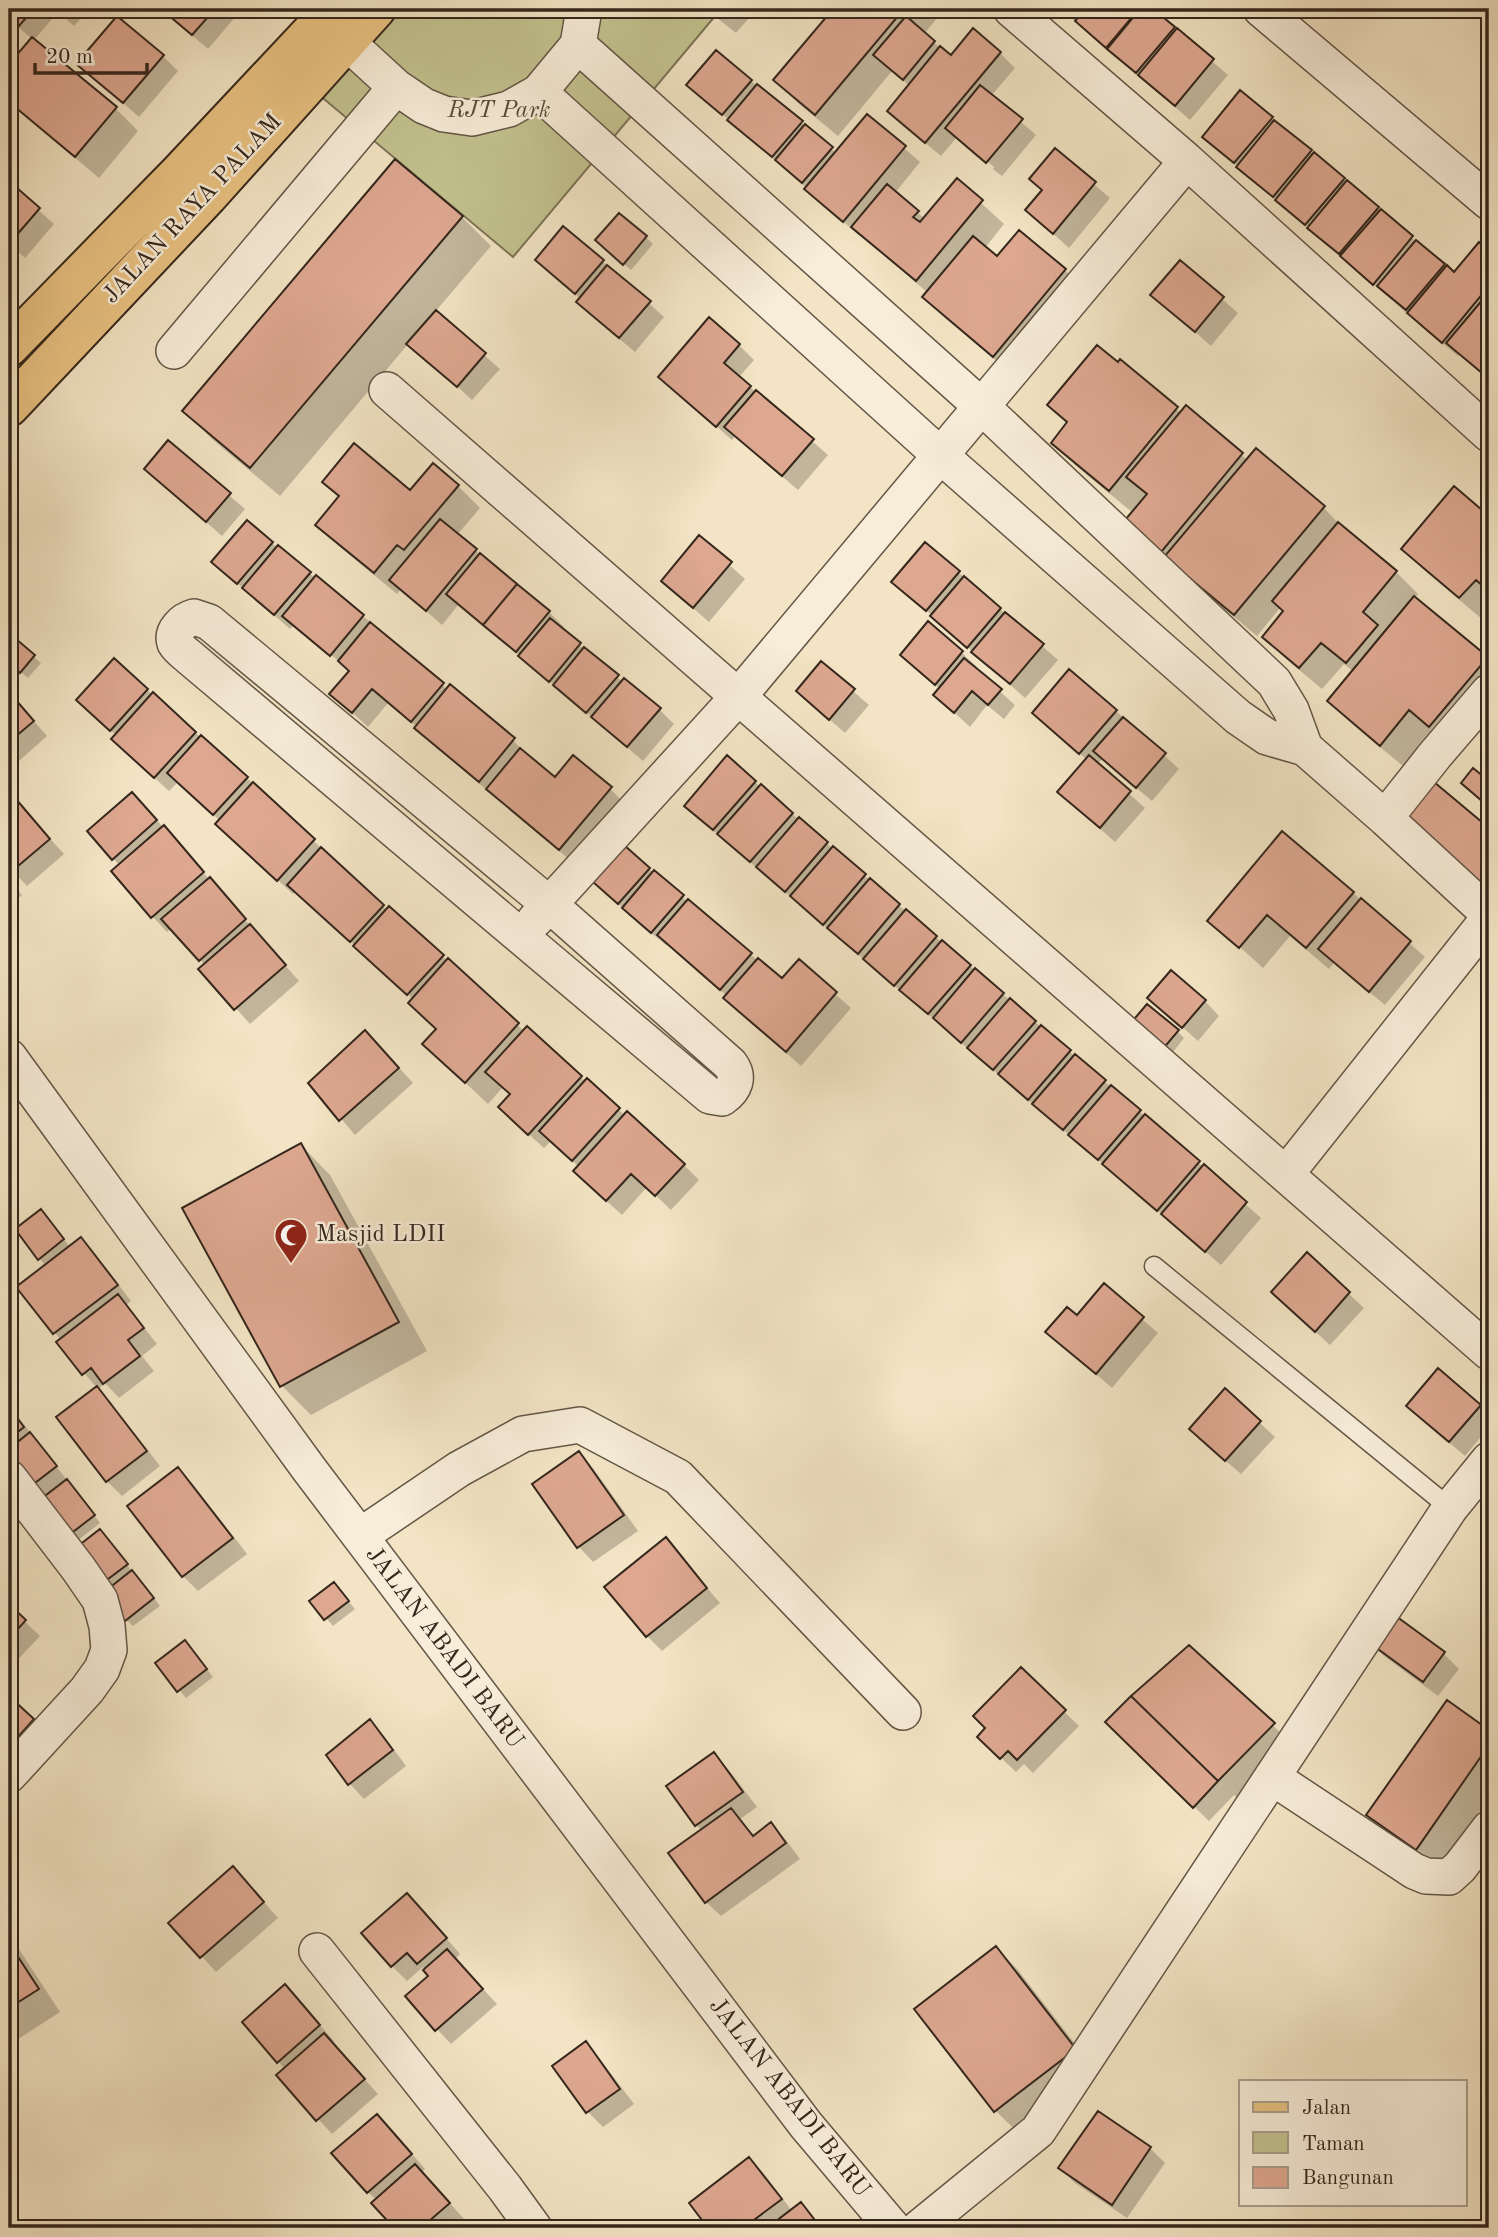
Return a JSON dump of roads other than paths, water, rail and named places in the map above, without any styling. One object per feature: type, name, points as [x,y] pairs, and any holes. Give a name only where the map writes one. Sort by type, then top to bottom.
[{"type":"main road","name":"JALAN RAYA PALAM","points":[[9,346],[328,20],[376,9]]},
{"type":"main road","name":"JALAN RAYA PALAM","points":[[9,407],[208,196],[328,20]]},
{"type":"street","points":[[328,20],[396,87],[424,106],[444,114],[472,118],[509,109],[539,92],[578,45],[584,9]]},
{"type":"street","points":[[1011,9],[1187,161],[1489,434]]},
{"type":"street","points":[[1261,9],[1489,202]]},
{"type":"street","points":[[578,45],[981,406],[1274,682],[1291,710],[1305,748]]},
{"type":"street","points":[[174,351],[396,87]]},
{"type":"street","points":[[539,92],[941,456],[1238,717],[1267,737],[1305,748],[1385,818],[1489,916],[1286,1174]]},
{"type":"street","points":[[521,936],[738,697],[1187,161]]},
{"type":"street","points":[[387,390],[1489,1352]]},
{"type":"street","points":[[194,617],[209,622],[550,905],[730,1063],[736,1071],[735,1084],[726,1096],[709,1096],[521,936],[178,648],[174,635],[183,622],[194,617]]},
{"type":"street","points":[[1385,818],[1489,692]]},
{"type":"street","name":"JALAN ABADI BARU","points":[[9,1057],[360,1536],[806,2126],[893,2228]]},
{"type":"street","points":[[360,1536],[460,1469],[523,1434],[580,1425],[678,1477],[903,1712]]},
{"type":"street","points":[[919,2228],[1038,2131],[1450,1508],[1489,1460]]},
{"type":"street","points":[[9,1776],[88,1690],[102,1669],[109,1650],[107,1626],[100,1600],[78,1568],[12,1488]]},
{"type":"street","points":[[1272,1777],[1403,1864],[1426,1876],[1449,1877],[1489,1829]]},
{"type":"street","points":[[317,1951],[534,2228]]},
{"type":"lane","points":[[1154,1266],[1450,1508]]},
{"type":"place","name":"Masjid LDII","points":[[291,1265]]},
{"type":"park label","name":"RJT Park","points":[[499,111]]}]
